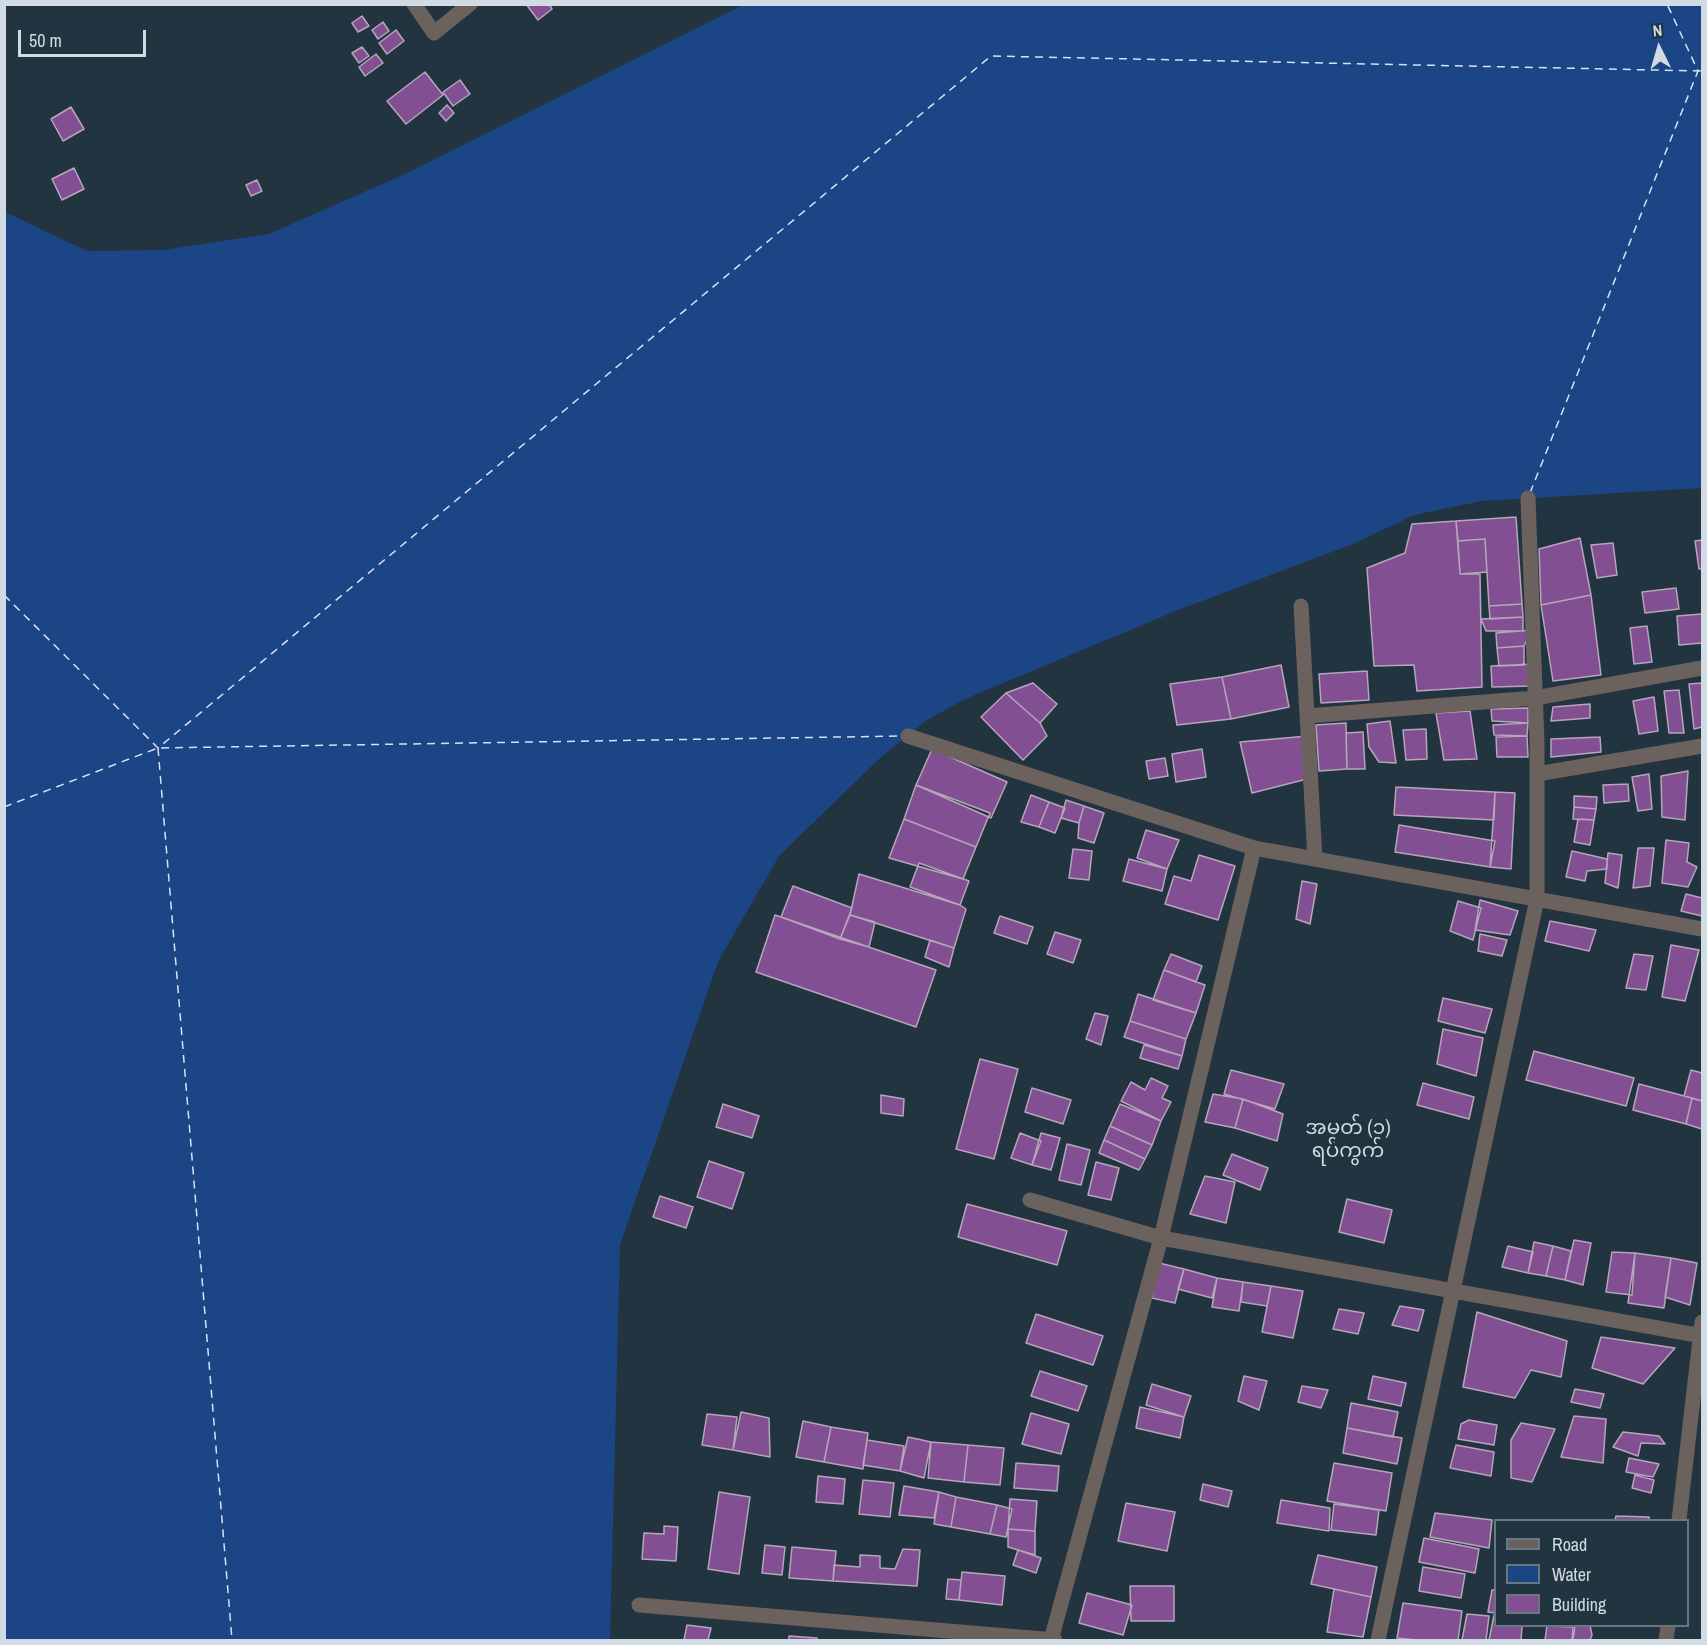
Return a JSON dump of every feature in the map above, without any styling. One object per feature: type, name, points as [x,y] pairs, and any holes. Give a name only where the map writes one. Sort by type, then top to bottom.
[{"type":"street","points":[[414,4],[434,33],[470,4]]},
{"type":"street","points":[[1378,1641],[1451,1290],[1537,899],[1537,774],[1528,498]]},
{"type":"street","points":[[1300,606],[1315,859]]},
{"type":"street","points":[[1307,716],[1535,698],[1702,668]]},
{"type":"street","points":[[908,736],[1254,848],[1702,929]]},
{"type":"street","points":[[1537,774],[1702,746]]},
{"type":"street","points":[[639,1605],[1052,1640],[1161,1238],[1254,848]]},
{"type":"street","points":[[1029,1200],[1161,1238],[1451,1290],[1702,1331],[1679,1519]]},
{"type":"water","points":[[743,5],[1702,5],[1702,488],[1482,501],[1414,515],[1353,544],[1178,610],[965,699],[927,720],[881,757],[779,856],[718,962],[620,1245],[610,1640],[5,1640],[5,212],[87,251],[163,250],[269,234],[405,174]]},
{"type":"building","points":[[526,4],[549,4],[552,9],[538,20]]},
{"type":"building","points":[[362,16],[369,26],[358,32],[352,23]]},
{"type":"building","points":[[383,22],[389,31],[378,39],[372,30]]},
{"type":"building","points":[[396,30],[404,41],[387,54],[379,43]]},
{"type":"building","points":[[362,47],[369,56],[359,63],[352,53]]},
{"type":"building","points":[[376,54],[383,63],[365,76],[359,67]]},
{"type":"building","points":[[425,72],[443,95],[406,124],[387,101]]},
{"type":"building","points":[[460,80],[470,94],[453,106],[443,92]]},
{"type":"building","points":[[447,105],[454,113],[446,121],[439,113]]},
{"type":"building","points":[[71,107],[84,129],[63,141],[51,119]]},
{"type":"building","points":[[74,168],[84,189],[62,200],[52,179]]},
{"type":"building","points":[[257,180],[262,191],[251,196],[246,185]]},
{"type":"building","points":[[1516,517],[1522,604],[1489,606],[1485,539],[1458,541],[1456,521]]},
{"type":"building","points":[[1456,521],[1460,574],[1480,574],[1482,687],[1417,691],[1414,665],[1374,666],[1367,568],[1405,553],[1412,524]]},
{"type":"building","points":[[1580,538],[1591,595],[1541,605],[1539,549]]},
{"type":"building","points":[[1485,539],[1487,572],[1460,574],[1458,541]]},
{"type":"building","points":[[1702,540],[1702,569],[1699,569],[1695,541]]},
{"type":"building","points":[[1613,543],[1617,575],[1597,578],[1591,545]]},
{"type":"building","points":[[1676,588],[1679,609],[1645,613],[1642,592]]},
{"type":"building","points":[[1591,595],[1601,675],[1553,681],[1541,605]]},
{"type":"building","points":[[1522,604],[1523,617],[1490,619],[1489,606]]},
{"type":"building","points":[[1702,614],[1702,643],[1679,645],[1677,616]]},
{"type":"building","points":[[1523,617],[1523,631],[1486,631],[1481,619]]},
{"type":"building","points":[[1647,626],[1652,662],[1634,664],[1630,628]]},
{"type":"building","points":[[1532,630],[1524,646],[1497,648],[1496,633]]},
{"type":"building","points":[[1524,646],[1524,665],[1499,666],[1497,648]]},
{"type":"building","points":[[1534,664],[1534,686],[1492,687],[1491,666]]},
{"type":"building","points":[[1281,665],[1289,707],[1231,719],[1222,677]]},
{"type":"building","points":[[1367,671],[1369,700],[1321,703],[1319,674]]},
{"type":"building","points":[[1222,677],[1231,719],[1177,725],[1170,684]]},
{"type":"building","points":[[1033,683],[1057,704],[1040,723],[1006,693]]},
{"type":"building","points":[[1702,683],[1702,727],[1694,729],[1689,684]]},
{"type":"building","points":[[1679,690],[1684,733],[1669,733],[1664,691]]},
{"type":"building","points":[[1006,693],[1040,723],[1047,736],[1023,760],[981,717]]},
{"type":"building","points":[[1654,697],[1658,731],[1639,734],[1633,701]]},
{"type":"building","points":[[1590,704],[1590,718],[1551,721],[1553,707]]},
{"type":"building","points":[[1528,708],[1528,723],[1492,721],[1491,709]]},
{"type":"building","points":[[1470,711],[1477,759],[1444,760],[1436,713]]},
{"type":"building","points":[[1390,721],[1396,763],[1379,762],[1369,747],[1367,724]]},
{"type":"building","points":[[1346,723],[1347,769],[1319,771],[1316,725]]},
{"type":"building","points":[[1528,723],[1527,736],[1494,735],[1493,725]]},
{"type":"building","points":[[1426,729],[1427,759],[1406,760],[1403,730]]},
{"type":"building","points":[[1363,732],[1365,769],[1347,769],[1346,733]]},
{"type":"building","points":[[1308,736],[1311,778],[1252,793],[1240,742]]},
{"type":"building","points":[[1527,736],[1528,757],[1497,757],[1496,737]]},
{"type":"building","points":[[1600,737],[1601,752],[1551,757],[1551,739]]},
{"type":"building","points":[[932,749],[1007,782],[991,818],[916,785]]},
{"type":"building","points":[[1202,749],[1206,777],[1176,782],[1172,754]]},
{"type":"building","points":[[1165,758],[1168,776],[1149,779],[1146,761]]},
{"type":"building","points":[[1688,771],[1685,820],[1662,817],[1661,776]]},
{"type":"building","points":[[1649,774],[1652,809],[1638,811],[1632,777]]},
{"type":"building","points":[[1628,784],[1629,801],[1604,803],[1603,785]]},
{"type":"building","points":[[916,785],[990,813],[976,847],[904,819]]},
{"type":"building","points":[[1396,787],[1495,792],[1494,820],[1394,815]]},
{"type":"building","points":[[1495,792],[1515,793],[1511,869],[1490,867]]},
{"type":"building","points":[[1031,795],[1049,802],[1039,827],[1021,822]]},
{"type":"building","points":[[1574,796],[1597,797],[1596,809],[1574,807]]},
{"type":"building","points":[[1066,800],[1084,806],[1079,823],[1061,818]]},
{"type":"building","points":[[1049,802],[1065,808],[1055,833],[1039,827]]},
{"type":"building","points":[[1084,806],[1104,813],[1094,843],[1078,838]]},
{"type":"building","points":[[1574,807],[1596,809],[1594,820],[1573,819]]},
{"type":"building","points":[[904,819],[976,847],[963,879],[889,858]]},
{"type":"building","points":[[1578,819],[1594,820],[1590,845],[1574,842]]},
{"type":"building","points":[[1399,825],[1495,841],[1490,867],[1395,852]]},
{"type":"building","points":[[1146,830],[1179,840],[1167,869],[1137,858]]},
{"type":"building","points":[[1666,840],[1689,843],[1687,862],[1697,867],[1688,887],[1662,883]]},
{"type":"building","points":[[1638,848],[1654,848],[1650,886],[1633,888]]},
{"type":"building","points":[[1073,849],[1092,851],[1089,880],[1069,878]]},
{"type":"building","points":[[1572,851],[1607,859],[1607,869],[1587,871],[1585,881],[1566,877]]},
{"type":"building","points":[[1608,853],[1622,855],[1618,888],[1605,883]]},
{"type":"building","points":[[1199,855],[1235,866],[1218,920],[1165,904],[1174,876],[1191,881]]},
{"type":"building","points":[[1129,859],[1167,869],[1162,891],[1123,881]]},
{"type":"building","points":[[919,863],[969,881],[960,905],[910,887]]},
{"type":"building","points":[[859,874],[960,905],[966,909],[954,948],[850,915]]},
{"type":"building","points":[[1302,881],[1317,884],[1310,924],[1296,919]]},
{"type":"building","points":[[793,886],[852,908],[840,939],[781,917]]},
{"type":"building","points":[[1686,894],[1702,898],[1702,916],[1681,911]]},
{"type":"building","points":[[1480,900],[1518,911],[1510,935],[1475,930]]},
{"type":"building","points":[[1458,901],[1481,908],[1473,940],[1450,931]]},
{"type":"building","points":[[775,915],[936,970],[916,1027],[756,972]]},
{"type":"building","points":[[850,915],[875,922],[869,947],[840,939]]},
{"type":"building","points":[[1000,916],[1033,927],[1027,944],[994,933]]},
{"type":"building","points":[[1550,921],[1596,930],[1589,951],[1545,941]]},
{"type":"building","points":[[1055,932],[1081,940],[1073,963],[1047,954]]},
{"type":"building","points":[[1480,934],[1507,940],[1502,956],[1478,951]]},
{"type":"building","points":[[930,940],[954,948],[949,967],[925,957]]},
{"type":"building","points":[[1671,945],[1699,950],[1685,1001],[1662,997]]},
{"type":"building","points":[[1171,954],[1202,966],[1196,982],[1164,970]]},
{"type":"building","points":[[1634,954],[1653,956],[1646,990],[1626,988]]},
{"type":"building","points":[[1164,970],[1205,985],[1196,1013],[1153,1000]]},
{"type":"building","points":[[1138,994],[1196,1013],[1186,1039],[1130,1021]]},
{"type":"building","points":[[1443,998],[1492,1009],[1485,1033],[1438,1021]]},
{"type":"building","points":[[1095,1013],[1108,1016],[1101,1045],[1086,1039]]},
{"type":"building","points":[[1130,1021],[1186,1039],[1182,1056],[1124,1037]]},
{"type":"building","points":[[1443,1029],[1483,1038],[1476,1076],[1437,1064]]},
{"type":"building","points":[[1144,1045],[1182,1056],[1178,1069],[1140,1058]]},
{"type":"building","points":[[1534,1051],[1634,1078],[1626,1106],[1526,1080]]},
{"type":"building","points":[[980,1059],[1018,1069],[994,1159],[956,1149]]},
{"type":"building","points":[[1231,1070],[1284,1084],[1275,1109],[1224,1094]]},
{"type":"building","points":[[1691,1070],[1702,1073],[1702,1101],[1684,1096]]},
{"type":"building","points":[[1151,1078],[1168,1086],[1162,1098],[1171,1102],[1161,1121],[1121,1101],[1131,1082],[1145,1090]]},
{"type":"building","points":[[1423,1083],[1474,1097],[1469,1119],[1417,1105]]},
{"type":"building","points":[[1639,1084],[1692,1098],[1686,1124],[1633,1110]]},
{"type":"building","points":[[1032,1088],[1071,1100],[1063,1124],[1025,1112]]},
{"type":"building","points":[[1213,1094],[1243,1099],[1235,1128],[1205,1122]]},
{"type":"building","points":[[881,1095],[904,1099],[903,1116],[881,1113]]},
{"type":"building","points":[[1692,1098],[1702,1101],[1702,1129],[1686,1124]]},
{"type":"building","points":[[1243,1099],[1283,1114],[1277,1141],[1235,1128]]},
{"type":"building","points":[[723,1104],[759,1116],[752,1138],[716,1127]]},
{"type":"building","points":[[1120,1104],[1161,1121],[1152,1145],[1110,1126]]},
{"type":"building","points":[[1110,1126],[1152,1145],[1145,1159],[1104,1140]]},
{"type":"building","points":[[1020,1133],[1041,1141],[1032,1165],[1011,1158]]},
{"type":"building","points":[[1041,1133],[1060,1138],[1051,1170],[1032,1165]]},
{"type":"building","points":[[1104,1140],[1145,1159],[1139,1170],[1099,1153]]},
{"type":"building","points":[[1067,1144],[1090,1150],[1081,1185],[1059,1180]]},
{"type":"building","points":[[1232,1154],[1268,1168],[1260,1190],[1223,1175]]},
{"type":"building","points":[[709,1161],[744,1173],[732,1209],[697,1197]]},
{"type":"building","points":[[1096,1162],[1119,1168],[1111,1200],[1088,1195]]},
{"type":"building","points":[[1205,1176],[1235,1182],[1226,1223],[1190,1214]]},
{"type":"building","points":[[660,1196],[693,1207],[686,1228],[653,1217]]},
{"type":"building","points":[[1347,1199],[1392,1210],[1384,1243],[1339,1232]]},
{"type":"building","points":[[967,1204],[1067,1231],[1057,1265],[958,1237]]},
{"type":"building","points":[[1574,1240],[1591,1243],[1583,1285],[1565,1280]]},
{"type":"building","points":[[1534,1242],[1553,1246],[1546,1276],[1528,1273]]},
{"type":"building","points":[[1508,1246],[1533,1252],[1528,1273],[1502,1267]]},
{"type":"building","points":[[1553,1246],[1571,1251],[1565,1280],[1546,1276]]},
{"type":"building","points":[[1612,1252],[1635,1253],[1632,1295],[1606,1292]]},
{"type":"building","points":[[1635,1253],[1671,1258],[1664,1308],[1628,1303]]},
{"type":"building","points":[[1671,1258],[1697,1263],[1690,1305],[1665,1297]]},
{"type":"building","points":[[1159,1263],[1184,1269],[1175,1303],[1152,1298]]},
{"type":"building","points":[[1184,1269],[1217,1278],[1212,1298],[1178,1289]]},
{"type":"building","points":[[1217,1278],[1243,1282],[1239,1311],[1212,1307]]},
{"type":"building","points":[[1243,1282],[1271,1286],[1267,1306],[1241,1302]]},
{"type":"building","points":[[1271,1286],[1303,1291],[1293,1338],[1262,1332]]},
{"type":"building","points":[[1400,1306],[1424,1310],[1418,1331],[1392,1325]]},
{"type":"building","points":[[1339,1309],[1364,1313],[1358,1334],[1333,1329]]},
{"type":"building","points":[[1477,1312],[1567,1341],[1561,1377],[1531,1370],[1515,1398],[1463,1387]]},
{"type":"building","points":[[1036,1314],[1103,1336],[1093,1365],[1026,1343]]},
{"type":"building","points":[[1601,1337],[1675,1348],[1643,1384],[1592,1368]]},
{"type":"building","points":[[1040,1371],[1087,1386],[1078,1411],[1031,1396]]},
{"type":"building","points":[[1244,1376],[1267,1381],[1259,1410],[1238,1401]]},
{"type":"building","points":[[1373,1376],[1406,1383],[1401,1406],[1368,1399]]},
{"type":"building","points":[[1152,1384],[1191,1396],[1184,1417],[1146,1405]]},
{"type":"building","points":[[1302,1386],[1328,1390],[1321,1408],[1298,1402]]},
{"type":"building","points":[[1575,1389],[1604,1394],[1600,1408],[1571,1402]]},
{"type":"building","points":[[1351,1403],[1398,1412],[1393,1437],[1347,1428]]},
{"type":"building","points":[[1140,1407],[1184,1417],[1180,1438],[1136,1428]]},
{"type":"building","points":[[741,1412],[769,1418],[770,1457],[733,1450]]},
{"type":"building","points":[[1031,1413],[1069,1424],[1061,1454],[1022,1444]]},
{"type":"building","points":[[707,1414],[737,1417],[733,1450],[702,1445]]},
{"type":"building","points":[[1574,1416],[1606,1419],[1603,1463],[1561,1457]]},
{"type":"building","points":[[1469,1420],[1497,1425],[1494,1445],[1458,1439],[1461,1424]]},
{"type":"building","points":[[803,1421],[831,1427],[824,1462],[796,1457]]},
{"type":"building","points":[[1521,1423],[1555,1429],[1532,1482],[1511,1478],[1511,1440]]},
{"type":"building","points":[[831,1427],[868,1433],[863,1469],[824,1462]]},
{"type":"building","points":[[1347,1428],[1402,1438],[1397,1464],[1343,1453]]},
{"type":"building","points":[[1623,1432],[1659,1436],[1665,1444],[1641,1443],[1638,1456],[1613,1447]]},
{"type":"building","points":[[908,1437],[931,1442],[924,1478],[900,1471]]},
{"type":"building","points":[[867,1440],[904,1446],[900,1471],[863,1465]]},
{"type":"building","points":[[931,1442],[968,1445],[964,1482],[928,1478]]},
{"type":"building","points":[[968,1445],[1004,1448],[1000,1485],[964,1482]]},
{"type":"building","points":[[1456,1445],[1494,1452],[1491,1476],[1450,1468]]},
{"type":"building","points":[[1629,1458],[1659,1464],[1653,1477],[1626,1472]]},
{"type":"building","points":[[1016,1463],[1059,1466],[1057,1491],[1014,1488]]},
{"type":"building","points":[[1334,1463],[1392,1473],[1386,1511],[1327,1501]]},
{"type":"building","points":[[1635,1475],[1654,1480],[1651,1493],[1632,1488]]},
{"type":"building","points":[[818,1476],[845,1479],[843,1504],[816,1502]]},
{"type":"building","points":[[863,1480],[894,1483],[890,1517],[859,1514]]},
{"type":"building","points":[[1203,1484],[1232,1491],[1228,1507],[1200,1500]]},
{"type":"building","points":[[904,1486],[939,1492],[934,1518],[899,1515]]},
{"type":"building","points":[[719,1492],[750,1497],[739,1574],[708,1569]]},
{"type":"building","points":[[939,1492],[956,1497],[951,1527],[934,1524]]},
{"type":"building","points":[[956,1497],[997,1505],[990,1534],[951,1527]]},
{"type":"building","points":[[1010,1499],[1037,1501],[1035,1531],[1008,1529]]},
{"type":"building","points":[[1281,1500],[1330,1508],[1329,1531],[1277,1523]]},
{"type":"building","points":[[1126,1503],[1175,1512],[1167,1551],[1118,1541]]},
{"type":"building","points":[[1334,1504],[1379,1510],[1376,1535],[1331,1530]]},
{"type":"building","points":[[997,1505],[1012,1509],[1006,1537],[990,1534]]},
{"type":"building","points":[[1435,1513],[1492,1520],[1489,1548],[1430,1537]]},
{"type":"building","points":[[1616,1516],[1649,1517],[1649,1519],[1615,1519]]},
{"type":"building","points":[[664,1526],[678,1527],[676,1561],[642,1559],[644,1533],[664,1534]]},
{"type":"building","points":[[1008,1529],[1035,1531],[1035,1555],[1008,1547]]},
{"type":"building","points":[[1424,1538],[1479,1549],[1475,1573],[1419,1562]]},
{"type":"building","points":[[765,1545],[785,1547],[782,1575],[762,1573]]},
{"type":"building","points":[[792,1547],[836,1551],[833,1581],[789,1578]]},
{"type":"building","points":[[903,1549],[920,1550],[917,1586],[833,1581],[834,1565],[860,1567],[860,1555],[880,1556],[880,1568],[895,1569]]},
{"type":"building","points":[[1018,1550],[1041,1558],[1036,1573],[1013,1565]]},
{"type":"building","points":[[1318,1555],[1377,1567],[1371,1597],[1311,1584]]},
{"type":"building","points":[[1423,1567],[1465,1574],[1461,1598],[1419,1591]]},
{"type":"building","points":[[962,1572],[1005,1576],[1002,1605],[959,1600]]},
{"type":"building","points":[[948,1579],[961,1580],[959,1600],[946,1599]]},
{"type":"building","points":[[1130,1586],[1174,1586],[1174,1621],[1131,1621]]},
{"type":"building","points":[[1334,1589],[1371,1597],[1363,1637],[1327,1632]]},
{"type":"building","points":[[1492,1590],[1494,1590],[1494,1613],[1488,1612]]},
{"type":"building","points":[[1087,1593],[1132,1605],[1123,1635],[1079,1623]]},
{"type":"building","points":[[1403,1603],[1462,1611],[1458,1640],[1397,1638]]},
{"type":"building","points":[[1467,1614],[1489,1616],[1486,1640],[1462,1640]]},
{"type":"building","points":[[1494,1615],[1494,1627],[1522,1627],[1521,1640],[1489,1640]]},
{"type":"building","points":[[687,1625],[711,1628],[708,1640],[684,1640]]},
{"type":"building","points":[[1547,1627],[1573,1627],[1572,1640],[1545,1640]]},
{"type":"building","points":[[1575,1627],[1590,1627],[1592,1635],[1590,1640],[1573,1640]]},
{"type":"building","points":[[789,1636],[817,1638],[817,1640],[789,1640]]},
{"type":"ferry route","points":[[1530,493],[1698,71],[1667,4]]},
{"type":"ferry route","points":[[4,595],[158,748],[991,56],[1702,71]]},
{"type":"ferry route","points":[[4,807],[158,748],[902,736]]},
{"type":"ferry route","points":[[158,748],[232,1640]]},
{"type":"district","name":"အမှတ် (၁) ရပ်ကွက်","points":[[1348,1140]]}]
